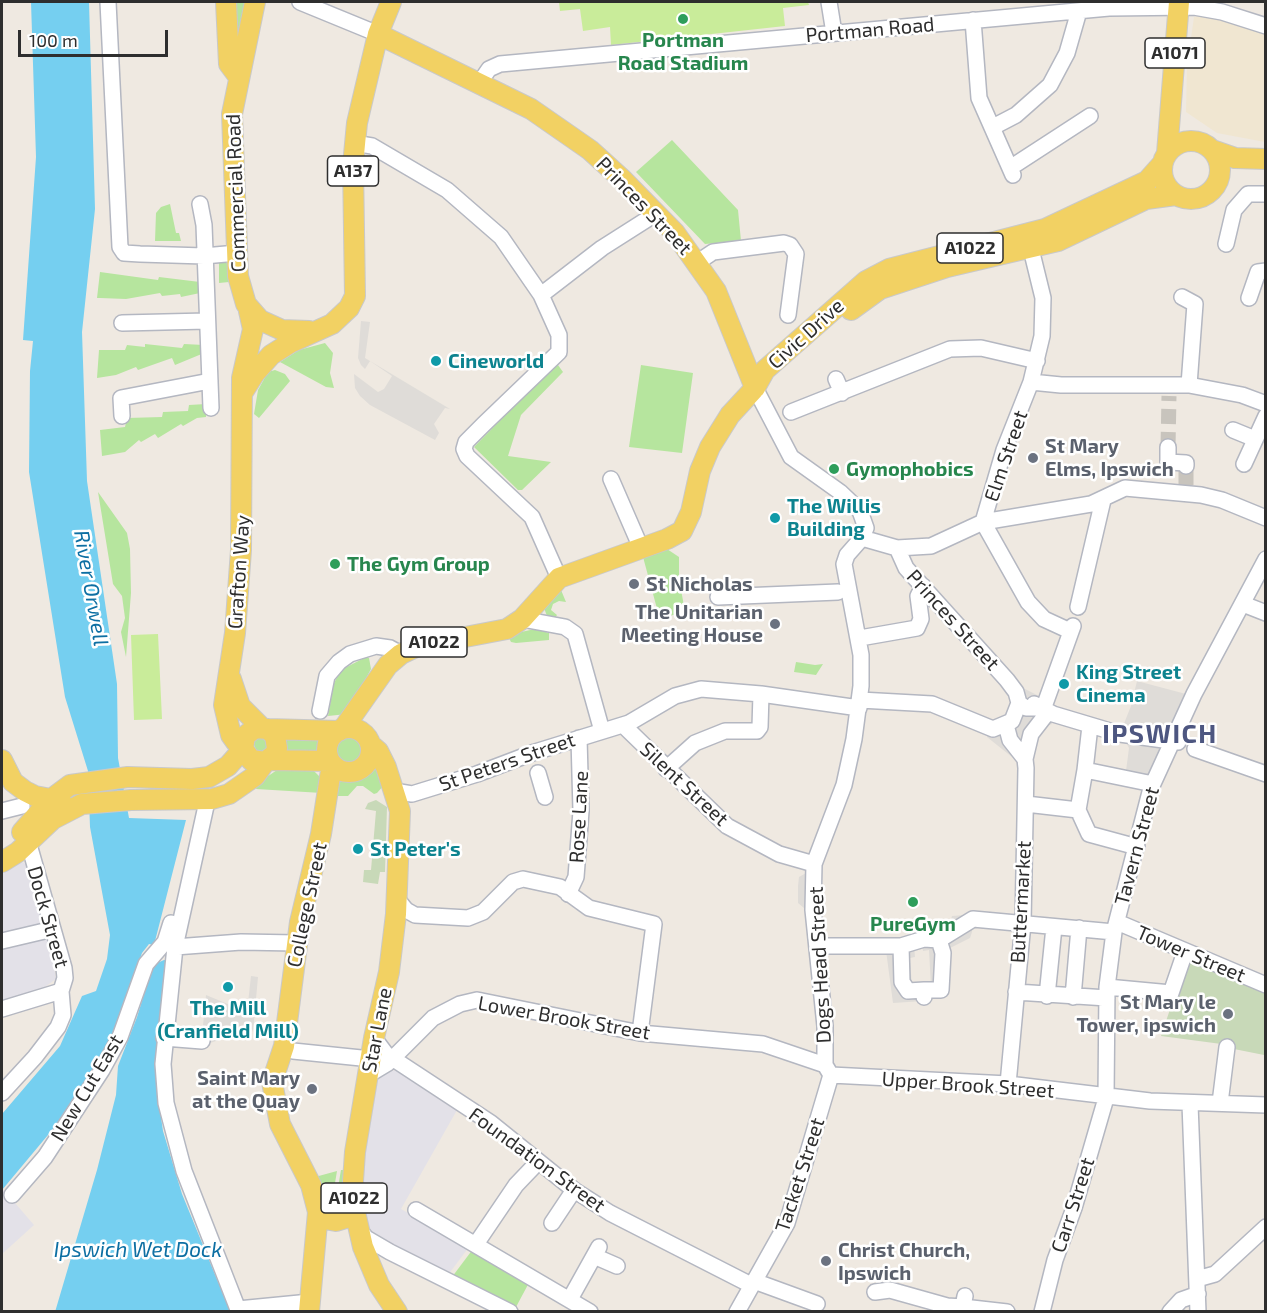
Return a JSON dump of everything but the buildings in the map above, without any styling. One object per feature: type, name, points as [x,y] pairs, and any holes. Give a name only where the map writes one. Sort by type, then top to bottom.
[{"type":"main road","points":[[226,2],[229,64],[238,76]]},
{"type":"main road","name":"Commercial Road","points":[[249,311],[238,276],[231,128],[238,76],[255,2]]},
{"type":"main road","name":"A137","points":[[243,392],[255,373],[277,350],[318,331],[344,314],[355,296],[354,143],[372,56],[391,2]]},
{"type":"main road","name":"A1071","points":[[1165,158],[1179,4]]},
{"type":"main road","name":"Princes Street","points":[[378,34],[480,82],[555,123],[590,150],[657,213],[698,262],[725,309],[755,388]]},
{"type":"main road","points":[[372,56],[389,47],[406,47]]},
{"type":"main road","name":"A1071","points":[[1172,100],[1178,125],[1204,146]]},
{"type":"main road","points":[[1204,146],[1220,163],[1219,179],[1211,192],[1198,199],[1176,195],[1164,181],[1165,158],[1179,143],[1204,146],[1235,158],[1266,159]]},
{"type":"main road","name":"Civic Drive","points":[[755,388],[765,370],[866,281],[889,269],[1045,229],[1147,181],[1165,158]]},
{"type":"main road","points":[[1219,179],[1234,172],[1266,172]]},
{"type":"main road","name":"Civic Drive","points":[[755,388],[772,379],[811,344],[880,289],[947,267],[1058,241],[1146,199],[1176,195]]},
{"type":"main road","points":[[249,311],[276,328],[297,332],[318,331]]},
{"type":"main road","name":"Grafton Way","points":[[242,746],[231,735],[224,715],[225,688],[230,674],[242,530],[242,378],[253,329],[249,311]]},
{"type":"main road","name":"A1022","points":[[341,730],[388,665],[400,654],[428,644],[501,632],[522,619],[559,578],[682,531],[691,512],[700,471],[711,447],[730,415],[755,388]]},
{"type":"main road","points":[[13,782],[35,796],[50,800],[84,803],[131,800],[204,802],[244,786],[275,754],[277,742],[265,728],[246,714],[236,699],[230,674]]},
{"type":"main road","points":[[242,746],[251,760],[325,762],[345,772],[359,770],[369,759],[376,682]]},
{"type":"main road","points":[[2,762],[13,775],[27,783],[48,787],[128,777],[192,779],[221,772],[242,746],[250,730],[265,728],[357,730],[369,742]]},
{"type":"main road","points":[[325,762],[329,740],[341,730]]},
{"type":"main road","name":"Star Lane","points":[[369,742],[378,751],[403,793],[400,811],[396,927],[374,1038],[353,1164],[357,1220],[371,1269],[397,1311]]},
{"type":"main road","points":[[2,762],[22,806],[26,835]]},
{"type":"main road","name":"College Street","points":[[284,1046],[296,943],[321,834],[329,785],[325,762]]},
{"type":"main road","points":[[2,862],[14,855],[50,800],[78,783]]},
{"type":"main road","points":[[2,850],[84,803]]},
{"type":"main road","name":"A1022","points":[[284,1046],[273,1082],[276,1114],[311,1185],[318,1212],[309,1307]]},
{"type":"main road","name":"A1022","points":[[318,1212],[325,1219],[336,1221],[349,1217],[357,1220]]},
{"type":"street","points":[[108,2],[120,247],[124,253],[204,256],[237,253]]},
{"type":"street","name":"Princes Street","points":[[300,2],[378,34]]},
{"type":"street","points":[[829,2],[834,33]]},
{"type":"street","name":"Portman Road","points":[[480,82],[489,69],[500,64],[1078,11],[1179,4],[1215,10],[1266,26]]},
{"type":"street","points":[[993,127],[1016,115],[1050,85],[1068,53],[1078,11]]},
{"type":"street","points":[[973,21],[978,89],[1012,172],[1090,116]]},
{"type":"street","points":[[354,143],[372,146],[447,190],[501,237],[541,296],[561,342],[556,355],[479,429],[465,445],[465,452],[532,517],[559,578]]},
{"type":"street","points":[[1226,244],[1233,210],[1248,194],[1266,194]]},
{"type":"street","points":[[200,204],[204,219],[211,408]]},
{"type":"street","points":[[541,296],[602,248],[657,213]]},
{"type":"street","points":[[698,262],[713,252],[784,243],[790,245],[795,254],[788,315]]},
{"type":"street","name":"Elm Street","points":[[1031,249],[1044,314],[1037,361],[1004,450],[983,522],[1028,602],[1044,619],[1072,628],[1044,710]]},
{"type":"street","points":[[1249,298],[1258,272],[1266,270]]},
{"type":"street","points":[[1182,297],[1195,304],[1189,385]]},
{"type":"street","points":[[122,323],[207,321]]},
{"type":"street","points":[[791,412],[950,349],[981,348],[1037,361]]},
{"type":"street","points":[[836,379],[842,393]]},
{"type":"street","points":[[122,416],[121,398],[210,381]]},
{"type":"street","points":[[1031,382],[1061,386],[1170,390],[1189,385],[1242,395],[1266,404]]},
{"type":"street","name":"Princes Street","points":[[755,388],[791,457],[840,492],[860,511],[866,524],[862,538],[897,548],[906,568],[1007,680],[1021,704]]},
{"type":"street","points":[[1244,464],[1266,416]]},
{"type":"street","points":[[1233,430],[1255,438]]},
{"type":"street","points":[[1168,447],[1168,462],[1186,463],[1186,466]]},
{"type":"street","points":[[611,479],[641,548]]},
{"type":"street","points":[[897,548],[932,546],[983,522],[1103,500],[1125,488],[1185,489],[1222,500],[1266,518]]},
{"type":"street","points":[[1078,608],[1103,500]]},
{"type":"street","name":"Dogs Head Street","points":[[828,1070],[813,910],[814,864],[844,786],[859,704],[860,638],[843,564],[847,555],[862,538]]},
{"type":"street","name":"Tavern Street","points":[[1106,1098],[1107,992],[1115,927],[1153,784],[1266,559]]},
{"type":"street","points":[[860,638],[917,628],[921,619],[918,596],[923,586]]},
{"type":"street","points":[[718,597],[838,592]]},
{"type":"street","points":[[1243,604],[1266,613]]},
{"type":"street","points":[[522,619],[565,627],[575,633],[602,731]]},
{"type":"street","points":[[320,711],[327,676],[339,662],[350,654],[376,646],[390,648],[400,654]]},
{"type":"street","name":"Princes Street","points":[[1007,680],[1044,710],[1090,726],[1136,738],[1175,741]]},
{"type":"street","name":"St Peters Street","points":[[403,793],[535,762],[579,738],[623,725],[675,696],[701,689],[859,704],[932,704],[989,728],[1006,725]]},
{"type":"street","points":[[666,769],[695,743],[725,731],[757,730],[760,727],[761,694]]},
{"type":"street","points":[[1021,704],[1044,710],[1031,734],[1025,759],[1010,740],[1006,725],[1016,716],[1021,704]]},
{"type":"street","name":"Silent Street","points":[[623,725],[712,815],[735,831],[779,854],[814,864]]},
{"type":"street","points":[[1090,726],[1078,810],[1089,834],[1137,847]]},
{"type":"street","name":"Rose Lane","points":[[568,894],[576,878],[580,823],[582,770],[579,738]]},
{"type":"street","points":[[1195,748],[1266,774]]},
{"type":"street","name":"Buttermarket","points":[[1008,1084],[1023,923],[1025,759]]},
{"type":"street","points":[[535,762],[545,797]]},
{"type":"street","points":[[1084,770],[1153,784]]},
{"type":"street","points":[[204,802],[196,827],[170,944],[163,1064],[166,1103],[184,1171],[239,1310],[309,1307]]},
{"type":"street","points":[[1026,804],[1078,810]]},
{"type":"street","points":[[2,811],[22,806]]},
{"type":"street","name":"Dock Street","points":[[2,1093],[58,1027],[64,1010],[61,991],[65,973],[26,835]]},
{"type":"street","points":[[397,898],[406,910],[415,915],[468,918],[477,916],[517,880],[554,886],[589,908],[654,924],[640,1033]]},
{"type":"street","points":[[396,927],[415,915]]},
{"type":"street","name":"Tower Street","points":[[939,940],[973,919],[1054,927],[1115,927],[1266,985]]},
{"type":"street","points":[[1047,996],[1054,927]]},
{"type":"street","points":[[1073,997],[1079,928]]},
{"type":"street","points":[[2,941],[53,929]]},
{"type":"street","points":[[817,940],[901,946],[924,939],[939,940],[943,953],[941,990],[924,993],[908,991],[902,982],[901,946]]},
{"type":"street","points":[[170,944],[296,943]]},
{"type":"street","name":"New Cut East","points":[[12,1195],[45,1157],[102,1070],[120,1037],[146,964],[170,944]]},
{"type":"street","points":[[1016,992],[1073,997],[1107,992],[1171,993],[1185,952]]},
{"type":"street","points":[[2,1009],[61,991]]},
{"type":"street","name":"Lower Brook Street","points":[[369,1067],[392,1059],[433,1018],[460,1004],[477,1000],[640,1033],[763,1044],[828,1070]]},
{"type":"street","points":[[164,1038],[202,1041]]},
{"type":"street","points":[[374,1038],[392,1059]]},
{"type":"street","points":[[284,1046],[293,1051],[330,1055],[369,1067]]},
{"type":"street","points":[[1220,1103],[1227,1047]]},
{"type":"street","name":"Foundation Street","points":[[392,1059],[491,1123],[574,1190],[610,1213],[752,1283],[817,1304]]},
{"type":"street","name":"Upper Brook Street","points":[[828,1070],[1008,1084],[1106,1098],[1190,1104],[1266,1105]]},
{"type":"street","name":"Tacket Street","points":[[737,1311],[787,1223],[828,1070]]},
{"type":"street","name":"Carr Street","points":[[1042,1311],[1055,1260],[1074,1208],[1106,1098]]},
{"type":"street","points":[[1190,1104],[1198,1311]]},
{"type":"street","points":[[476,1244],[516,1185],[538,1162]]},
{"type":"street","points":[[552,1223],[574,1190]]},
{"type":"street","points":[[416,1210],[590,1311]]},
{"type":"street","points":[[357,1220],[366,1238],[510,1311]]},
{"type":"street","points":[[1170,1311],[1266,1227]]},
{"type":"street","points":[[570,1299],[597,1251],[617,1266]]},
{"type":"street","points":[[371,1269],[377,1255],[390,1252]]},
{"type":"street","points":[[875,1292],[890,1290],[913,1305],[947,1306],[964,1302],[1007,1311]]},
{"type":"shaded area","points":[[1212,13],[1265,27],[1265,142],[1217,133],[1186,112],[1187,66],[1194,17]]},
{"type":"shaded area","points":[[361,321],[370,322],[365,358],[370,361],[365,369],[358,358]]},
{"type":"shaded area","points":[[370,361],[450,409],[445,408],[434,424],[439,433],[435,440],[370,405],[355,388],[354,374],[378,392],[384,389],[392,376]]},
{"type":"shaded area","points":[[1007,680],[1053,703],[1052,724],[1038,729],[1033,768],[1017,761],[987,737],[989,728],[1016,716]]},
{"type":"shaded area","points":[[1137,681],[1186,694],[1170,763],[1159,790],[1141,785],[1126,771],[1129,748],[1127,744],[1117,741],[1131,706]]},
{"type":"shaded area","points":[[20,861],[26,864],[49,937],[56,979],[42,989],[2,1000],[2,871]]},
{"type":"shaded area","points":[[806,873],[806,907],[804,908],[798,903],[798,886],[799,877]]},
{"type":"shaded area","points":[[973,915],[972,932],[970,938],[948,949],[946,996],[924,997],[923,1001],[893,1003],[885,943],[927,931],[941,931],[949,926],[952,916]],"holes":[[[922,944],[923,951],[929,950],[931,987],[912,988],[910,958],[915,957],[914,945]]]},
{"type":"shaded area","points":[[251,976],[258,977],[253,1032],[252,1029],[201,1046],[206,995],[247,1012]]},
{"type":"shaded area","points":[[389,1070],[407,1075],[457,1110],[401,1209],[469,1247],[448,1275],[368,1232],[363,1204],[362,1168],[374,1084],[382,1074]]},
{"type":"shaded area","points":[[2,1190],[34,1225],[2,1254]]},
{"type":"green space","points":[[230,2],[250,2],[235,60]]},
{"type":"green space","name":"Portman Road Stadium","points":[[559,2],[808,2],[809,5],[783,8],[785,26],[611,45],[610,27],[583,31],[580,9],[560,11]]},
{"type":"green space","points":[[672,140],[738,210],[741,241],[705,244],[636,172]]},
{"type":"green space","points":[[170,204],[176,233],[179,233],[181,241],[155,241],[156,213],[161,207]]},
{"type":"green space","points":[[228,262],[229,282],[219,283],[219,263]]},
{"type":"green space","points":[[100,272],[158,280],[159,277],[200,282],[200,293],[181,297],[180,294],[162,296],[160,293],[126,299],[97,298]]},
{"type":"green space","points":[[325,343],[333,353],[330,373],[334,388],[326,387],[280,362],[299,350]]},
{"type":"green space","points":[[145,344],[182,348],[184,344],[204,345],[204,353],[175,365],[172,358],[138,370],[136,367],[116,375],[97,378],[99,350],[125,350],[127,345],[145,347]]},
{"type":"green space","points":[[554,365],[558,365],[563,372],[521,415],[508,456],[551,462],[522,490],[518,490],[474,447]]},
{"type":"green space","points":[[641,365],[693,373],[682,453],[629,447]]},
{"type":"green space","points":[[275,370],[285,374],[290,381],[259,418],[254,414],[258,390],[268,372]]},
{"type":"green space","points":[[206,404],[206,417],[197,418],[183,426],[181,424],[158,438],[155,434],[141,442],[139,440],[125,452],[102,456],[100,430],[125,427],[127,418],[162,417],[163,412],[188,411],[189,405]]},
{"type":"green space","points":[[98,492],[127,533],[130,549],[131,593],[126,657],[121,632],[125,618],[122,596],[113,584]]},
{"type":"green space","points":[[667,549],[679,557],[679,578],[685,612],[665,617],[659,616],[643,557]]},
{"type":"green space","points":[[561,590],[566,602],[559,601],[553,604],[551,610],[557,615],[555,618],[547,616],[544,608]]},
{"type":"green space","points":[[535,629],[549,633],[549,640],[516,643],[511,642],[509,638],[521,632]]},
{"type":"green space","points":[[158,634],[162,719],[134,720],[131,635]]},
{"type":"green space","points":[[366,657],[369,658],[371,669],[347,714],[328,716],[334,683],[341,670]]},
{"type":"green space","points":[[796,662],[823,664],[816,675],[794,672]]},
{"type":"green space","points":[[261,736],[269,742],[265,752],[257,752],[253,742]]},
{"type":"green space","points":[[350,737],[359,741],[363,750],[359,759],[350,763],[341,759],[337,750],[341,741]]},
{"type":"green space","points":[[286,739],[322,740],[320,753],[285,755]]},
{"type":"green space","points":[[377,760],[384,785],[377,793],[374,794],[363,786],[357,786],[348,796],[335,796],[339,776],[359,777],[373,768]]},
{"type":"green space","points":[[310,767],[322,779],[322,793],[256,789],[258,783],[277,770]]},
{"type":"green space","points":[[376,800],[387,807],[385,872],[380,872],[378,884],[363,882],[364,870],[371,870],[376,811],[365,809],[368,803]]},
{"type":"green space","points":[[1188,956],[1265,988],[1264,1055],[1229,1048],[1229,1045],[1161,1036]]},
{"type":"green space","points":[[341,1170],[343,1170],[345,1207],[338,1213],[337,1193]]},
{"type":"green space","points":[[337,1171],[334,1189],[335,1213],[328,1207],[315,1177]]},
{"type":"green space","points":[[473,1249],[531,1279],[516,1307],[452,1277]]},
{"type":"water","name":"River Orwell","points":[[31,2],[89,2],[95,209],[82,332],[87,481],[117,684],[118,758],[129,818],[186,820],[154,945],[149,944],[142,953],[110,1046],[53,1129],[2,1190],[2,1114],[60,1046],[82,996],[96,991],[107,959],[110,935],[90,827],[88,771],[65,697],[29,472],[30,371],[33,341],[23,340],[36,157]]},
{"type":"water","name":"Ipswich Wet Dock","points":[[169,960],[159,1022],[156,1063],[156,1083],[163,1131],[182,1194],[230,1311],[55,1312],[97,1170],[116,1095],[118,1066],[150,975],[155,964]]},
{"type":"tunnel","points":[[1168,447],[1169,396]]},
{"type":"tunnel","points":[[1186,466],[1186,485]]},
{"type":"place","name":"Portman Road Stadium","points":[[683,19]]},
{"type":"place","name":"Cineworld","points":[[436,361]]},
{"type":"place","name":"St Mary Elms, Ipswich","points":[[1033,458]]},
{"type":"place","name":"Gymophobics","points":[[834,469]]},
{"type":"place","name":"The Willis Building","points":[[775,518]]},
{"type":"place","name":"The Gym Group","points":[[335,564]]},
{"type":"place","name":"St Nicholas","points":[[634,584]]},
{"type":"place","name":"The Unitarian Meeting House","points":[[775,624]]},
{"type":"place","name":"King Street Cinema","points":[[1064,684]]},
{"type":"place","name":"St Peter's","points":[[358,849]]},
{"type":"place","name":"PureGym","points":[[913,902]]},
{"type":"place","name":"The Mill (Cranfield Mill)","points":[[228,987]]},
{"type":"place","name":"St Mary le Tower, ipswich","points":[[1228,1014]]},
{"type":"place","name":"Saint Mary at the Quay","points":[[312,1089]]},
{"type":"place","name":"Christ Church, Ipswich","points":[[826,1261]]},
{"type":"district","name":"IPSWICH","points":[[1160,734]]}]
